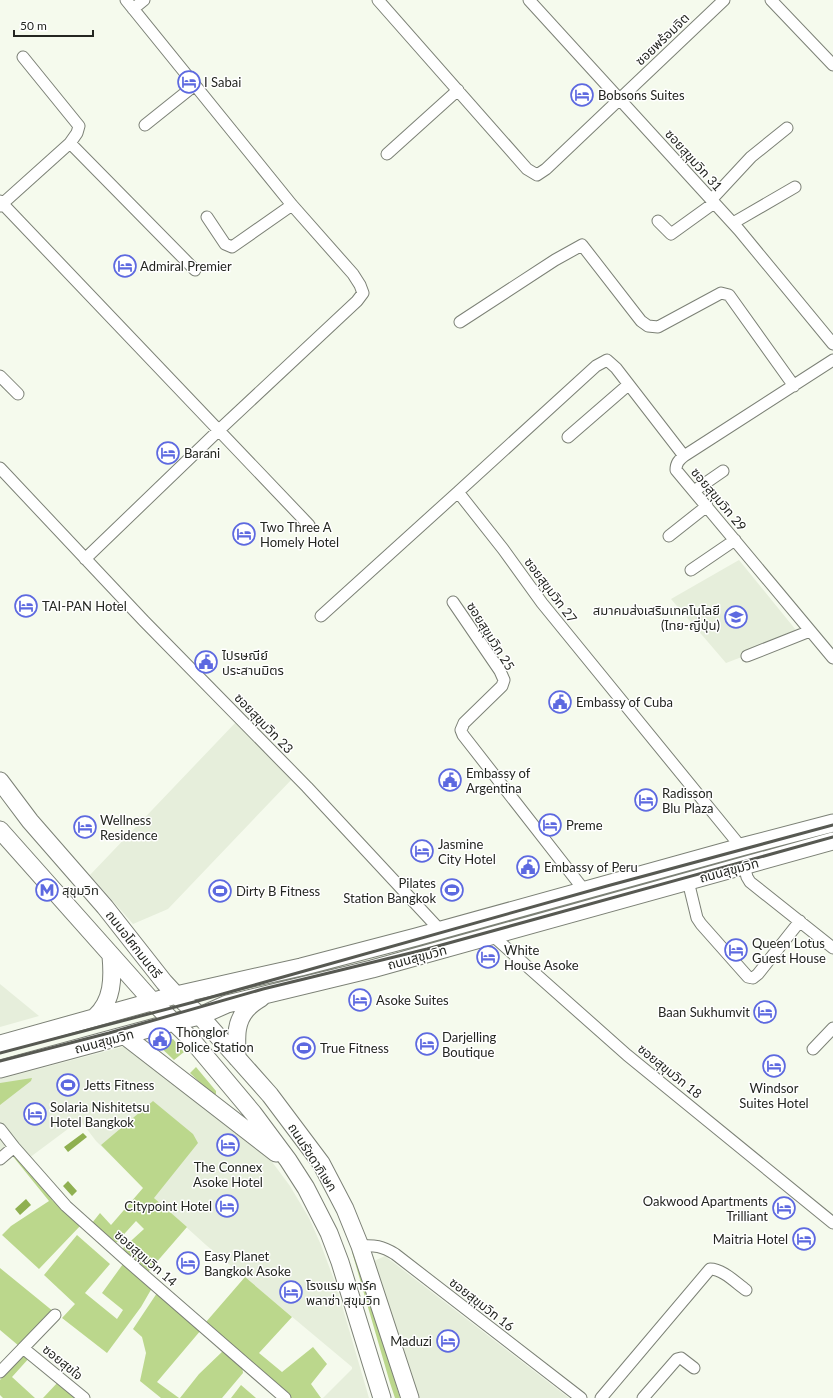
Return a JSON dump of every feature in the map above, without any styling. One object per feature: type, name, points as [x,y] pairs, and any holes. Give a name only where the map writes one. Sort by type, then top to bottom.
[{"type":"main road","name":"ถนนอโศกมนตรี","points":[[0,781],[30,821],[105,907],[176,995]]},
{"type":"main road","name":"ถนนสุขุมวิท","points":[[0,1044],[176,995],[301,967],[833,823]]},
{"type":"main road","name":"ถนนอโศกมนตรี","points":[[0,830],[111,956],[153,1002],[174,1022]]},
{"type":"main road","name":"ถนนสุขุมวิท","points":[[0,1069],[200,1016],[227,1004],[372,969],[833,841]]},
{"type":"main road","points":[[741,847],[744,866]]},
{"type":"main road","points":[[95,1017],[100,1013],[112,986],[113,972],[111,956]]},
{"type":"main road","name":"ถนนรัชดาภิเษก","points":[[176,995],[200,1016],[270,1095],[326,1172],[345,1209],[360,1246],[410,1398]]},
{"type":"main road","points":[[237,1058],[236,1035],[239,1022],[246,1009],[264,995]]},
{"type":"main road","name":"ถนนรัชดาภิเษก","points":[[174,1022],[191,1039],[253,1113],[288,1160],[306,1188],[329,1233],[340,1262],[382,1398]]},
{"type":"main road","points":[[125,1036],[273,1151],[288,1160]]},
{"type":"main road","points":[[304,1140],[294,1136],[290,1141],[291,1146],[318,1186],[322,1196],[320,1216]]},
{"type":"street","points":[[85,559],[219,430],[357,301],[363,293],[360,285],[352,274],[292,205],[126,0]]},
{"type":"street","points":[[133,9],[144,0]]},
{"type":"street","points":[[378,0],[458,90],[387,154]]},
{"type":"street","name":"ซอยสุขุมวิท 31","points":[[529,0],[713,201],[833,344]]},
{"type":"street","name":"ซอยพร้อมจิต","points":[[458,90],[527,169],[537,175],[546,169],[724,0]]},
{"type":"street","points":[[771,0],[833,65]]},
{"type":"street","points":[[23,57],[79,126],[77,133],[70,143],[1,204],[309,525]]},
{"type":"street","points":[[145,125],[195,85]]},
{"type":"street","points":[[658,221],[671,234],[713,201],[751,157],[787,128]]},
{"type":"street","points":[[70,143],[195,270]]},
{"type":"street","points":[[733,224],[795,187]]},
{"type":"street","points":[[207,217],[225,244],[232,247],[292,205]]},
{"type":"street","points":[[460,322],[555,260],[582,245],[641,321],[648,326],[658,327],[721,293],[729,295],[794,386]]},
{"type":"street","points":[[321,616],[596,366],[607,360],[616,368],[684,456]]},
{"type":"street","name":"ซอยสุขุมวิท 29","points":[[833,360],[684,456],[676,465],[676,470],[833,658]]},
{"type":"street","points":[[0,376],[18,394]]},
{"type":"street","points":[[568,437],[628,384]]},
{"type":"street","name":"ซอยสุขุมวิท 23","points":[[0,468],[85,559],[312,793],[440,930]]},
{"type":"street","points":[[694,491],[723,472]]},
{"type":"street","name":"ซอยสุขุมวิท 27","points":[[458,492],[503,549],[542,603],[741,847]]},
{"type":"street","points":[[669,536],[707,506]]},
{"type":"street","points":[[691,570],[735,540]]},
{"type":"street","name":"ซอยสุขุมวิท 25","points":[[453,602],[500,670],[504,680],[502,686],[464,723],[461,730],[463,735],[584,890]]},
{"type":"street","points":[[747,656],[810,631]]},
{"type":"street","points":[[744,866],[750,882],[833,948]]},
{"type":"street","points":[[688,881],[697,918],[748,977],[753,978],[758,974],[800,921]]},
{"type":"street","name":"ซอยสุขุมวิท 18","points":[[493,936],[627,1055],[833,1223]]},
{"type":"street","points":[[813,1049],[833,1028]]},
{"type":"street","name":"ซอยสุขุมวิท 14","points":[[0,1129],[66,1206],[285,1398]]},
{"type":"street","points":[[0,1159],[14,1147]]},
{"type":"street","name":"ซอยสุขุมวิท 16","points":[[360,1246],[374,1245],[386,1248],[395,1254],[581,1398]]},
{"type":"street","points":[[601,1398],[710,1270],[715,1269],[746,1290]]},
{"type":"street","points":[[0,1372],[55,1315]]},
{"type":"street","name":"ซอยสุขใจ","points":[[23,1348],[84,1398]]},
{"type":"street","points":[[643,1398],[677,1359],[682,1358],[694,1368]]},
{"type":"shaded area","name":"สมาคมส่งเสริมเทคโนโลยี (ไทย-ญี่ปุ่น)","points":[[739,560],[800,635],[726,663],[671,599]]},
{"type":"shaded area","points":[[237,721],[293,778],[168,909],[133,924],[90,875]]},
{"type":"shaded area","points":[[0,984],[39,1016],[0,1027]]},
{"type":"shaded area","points":[[173,1039],[184,1052],[174,1060],[158,1045],[158,1043]]},
{"type":"shaded area","points":[[126,1046],[261,1147],[290,1186],[309,1218],[336,1285],[369,1398],[323,1398],[352,1369],[352,1367],[206,1245],[154,1198],[96,1141],[80,1120],[29,1158],[20,1146],[0,1164],[0,1079]]},
{"type":"shaded area","points":[[196,1067],[216,1091],[216,1094],[213,1095],[190,1073]]},
{"type":"shaded area","points":[[32,1078],[31,1081],[0,1105],[0,1083]]},
{"type":"shaded area","points":[[153,1101],[193,1134],[198,1143],[154,1198],[187,1227],[148,1272],[122,1249],[144,1229],[136,1221],[116,1243],[92,1223],[100,1213],[111,1225],[143,1188],[101,1145]]},
{"type":"shaded area","points":[[83,1133],[87,1137],[68,1152],[64,1147]]},
{"type":"shaded area","points":[[14,1151],[53,1199],[52,1200],[81,1225],[39,1269],[2,1235],[11,1226],[49,1201],[11,1154]]},
{"type":"shaded area","points":[[68,1181],[77,1191],[72,1196],[63,1186]]},
{"type":"shaded area","points":[[26,1199],[31,1205],[20,1215],[15,1209]]},
{"type":"shaded area","points":[[77,1235],[110,1264],[85,1293],[117,1319],[123,1310],[102,1293],[123,1264],[152,1288],[141,1307],[107,1353],[62,1318],[75,1304],[44,1275]]},
{"type":"shaded area","points":[[353,1248],[380,1330],[400,1398],[395,1398],[390,1383],[352,1252]]},
{"type":"shaded area","points":[[385,1256],[569,1398],[412,1398],[372,1262]]},
{"type":"shaded area","points":[[0,1268],[54,1312],[19,1346],[0,1330]]},
{"type":"shaded area","points":[[245,1277],[292,1317],[259,1353],[282,1372],[313,1347],[327,1364],[311,1384],[321,1398],[291,1398],[206,1322]]},
{"type":"shaded area","points":[[157,1293],[201,1330],[157,1382],[179,1398],[161,1398],[140,1381],[146,1353],[142,1337],[133,1329]]},
{"type":"shaded area","points":[[224,1350],[242,1365],[243,1373],[222,1398],[180,1398],[199,1374]]},
{"type":"shaded area","points":[[23,1353],[30,1357],[12,1377],[35,1398],[3,1398],[0,1395],[0,1380]]},
{"type":"shaded area","points":[[59,1381],[80,1398],[43,1398]]},
{"type":"shaded area","points":[[241,1385],[256,1398],[231,1398]]},
{"type":"railway","points":[[0,1053],[194,1002],[607,886],[833,825]]},
{"type":"railway","points":[[0,1061],[109,1033],[263,989],[427,949],[833,837]]},
{"type":"place","name":"I Sabai","points":[[189,82]]},
{"type":"place","name":"Bobsons Suites","points":[[582,95]]},
{"type":"place","name":"Admiral Premier","points":[[125,266]]},
{"type":"place","name":"Barani","points":[[168,453]]},
{"type":"place","name":"Two Three A Homely Hotel","points":[[244,534]]},
{"type":"place","name":"TAI-PAN Hotel","points":[[26,606]]},
{"type":"place","name":"สมาคมส่งเสริมเทคโนโลยี (ไทย-ญี่ปุ่น)","points":[[736,617]]},
{"type":"place","name":"ไปรษณีย์ ประสานมิตร","points":[[206,662]]},
{"type":"place","name":"Embassy of Cuba","points":[[560,702]]},
{"type":"place","name":"Embassy of Argentina","points":[[450,780]]},
{"type":"place","name":"Radisson Blu Plaza","points":[[646,800]]},
{"type":"place","name":"Preme","points":[[550,825]]},
{"type":"place","name":"Wellness Residence","points":[[85,827]]},
{"type":"place","name":"Jasmine City Hotel","points":[[422,851]]},
{"type":"place","name":"Embassy of Peru","points":[[528,867]]},
{"type":"place","name":"สุขุมวิท","points":[[47,890]]},
{"type":"place","name":"Pilates Station Bangkok","points":[[452,890]]},
{"type":"place","name":"Dirty B Fitness","points":[[220,891]]},
{"type":"place","name":"Queen Lotus Guest House","points":[[736,950]]},
{"type":"place","name":"White House Asoke","points":[[488,957]]},
{"type":"place","name":"Asoke Suites","points":[[360,1000]]},
{"type":"place","name":"Baan Sukhumvit","points":[[765,1012]]},
{"type":"place","name":"Thonglor Police Station","points":[[160,1039]]},
{"type":"place","name":"Darjelling Boutique","points":[[427,1044]]},
{"type":"place","name":"True Fitness","points":[[304,1048]]},
{"type":"place","name":"Windsor Suites Hotel","points":[[774,1066]]},
{"type":"place","name":"Jetts Fitness","points":[[68,1085]]},
{"type":"place","name":"Solaria Nishitetsu Hotel Bangkok","points":[[35,1114]]},
{"type":"place","name":"The Connex Asoke Hotel","points":[[228,1145]]},
{"type":"place","name":"Citypoint Hotel","points":[[227,1206]]},
{"type":"place","name":"Oakwood Apartments Trilliant","points":[[784,1208]]},
{"type":"place","name":"Maitria Hotel","points":[[804,1239]]},
{"type":"place","name":"Easy Planet Bangkok Asoke","points":[[188,1263]]},
{"type":"place","name":"โรงแรม พาร์ค พลาซ่า สุขุมวิท","points":[[291,1292]]},
{"type":"place","name":"Maduzi","points":[[448,1341]]}]
